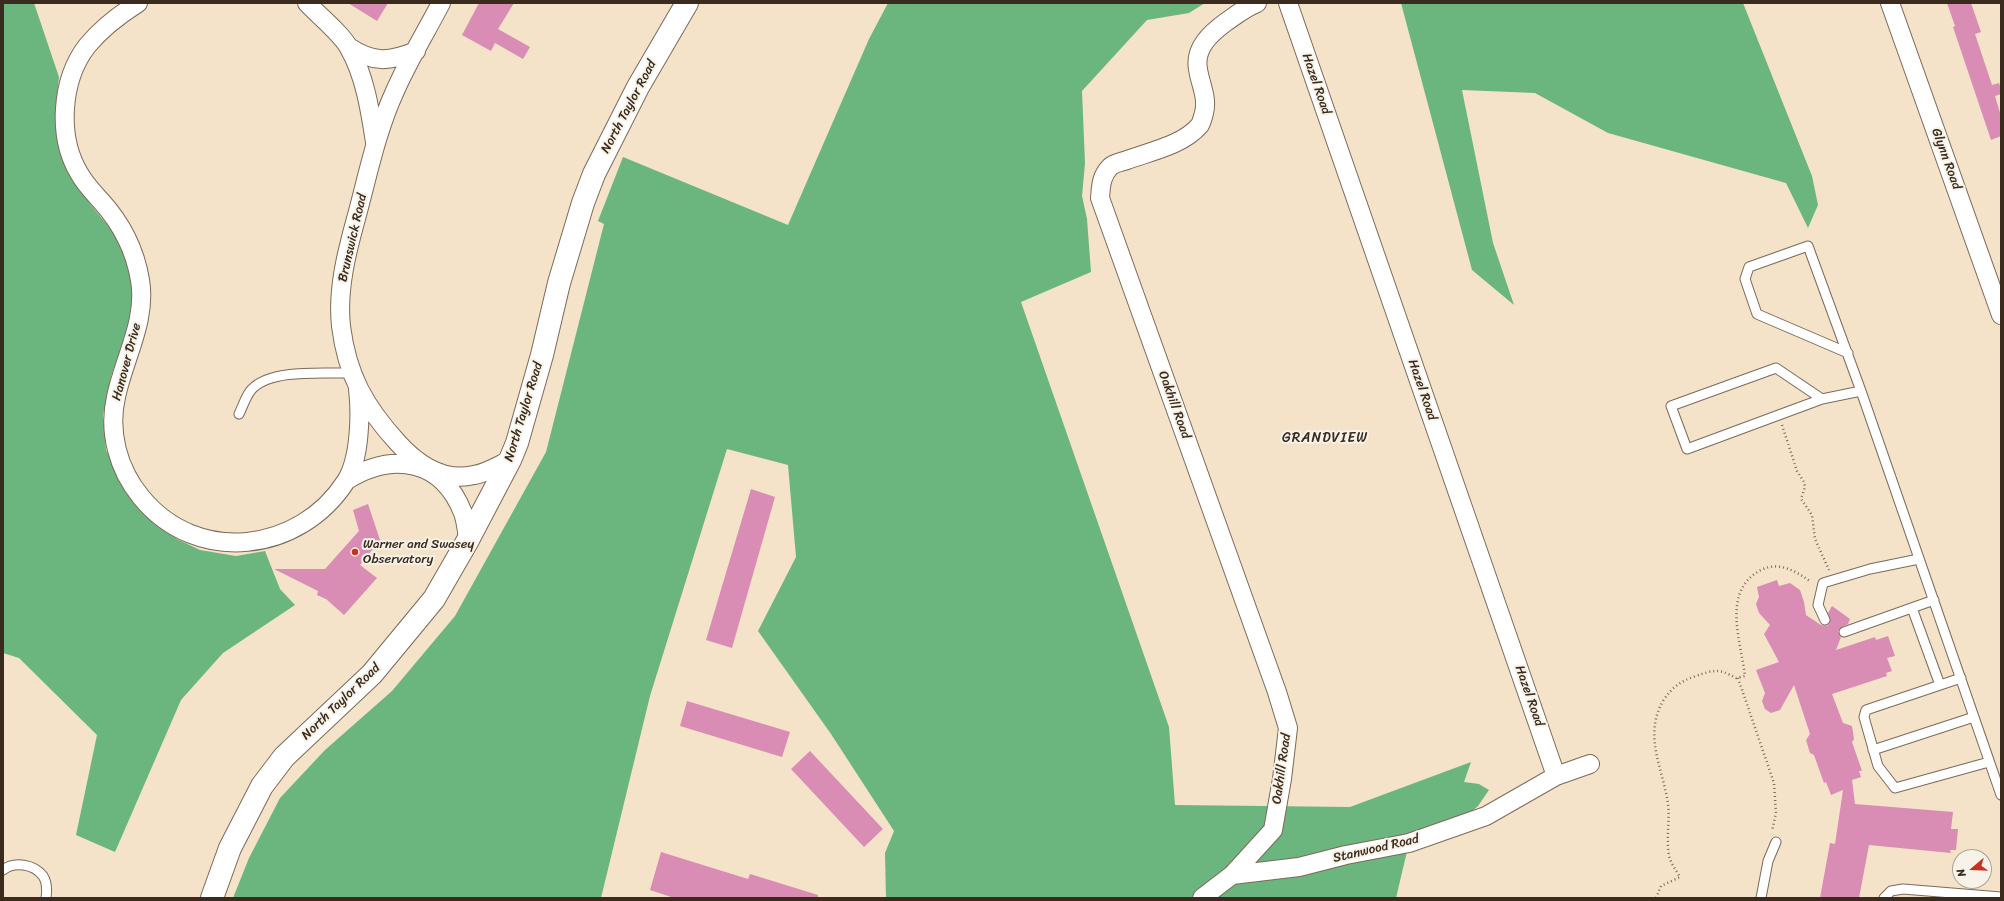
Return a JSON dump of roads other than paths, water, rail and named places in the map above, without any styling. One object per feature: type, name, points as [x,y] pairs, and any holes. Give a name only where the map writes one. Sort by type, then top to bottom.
[{"type":"street","name":"Hanover Drive","points":[[138,3],[115,18],[86,47],[70,79],[65,114],[66,134],[70,153],[77,171],[86,185],[117,221],[132,249],[140,281],[140,312],[136,334],[115,398],[112,430],[120,463],[141,497],[164,520],[198,537],[214,541],[233,543],[263,540],[293,528],[310,518],[327,504],[347,480],[364,470],[384,464],[404,463],[427,469],[445,484],[455,497],[463,513],[468,540]]},
{"type":"street","points":[[307,3],[349,47],[363,56],[383,60],[398,58],[416,51]]},
{"type":"street","name":"Brunswick Road","points":[[442,3],[394,92],[375,145],[349,245],[341,292],[341,325],[355,381],[379,422],[404,450],[427,469],[447,476],[460,477],[476,475],[510,460]]},
{"type":"street","name":"North Taylor Road","points":[[212,898],[230,848],[262,786],[284,756],[372,674],[434,599],[468,540],[510,460],[542,355],[559,283],[583,203],[594,174],[638,87],[687,3]]},
{"type":"street","name":"Oakhill Road","points":[[1232,875],[1273,830],[1282,779],[1288,728],[1277,692],[1100,198],[1101,181],[1111,166],[1182,140],[1193,133],[1202,122],[1205,109],[1205,94],[1198,69],[1197,59],[1200,50],[1207,38],[1217,29],[1250,6],[1257,3]]},
{"type":"street","name":"Hazel Road","points":[[1288,3],[1556,776]]},
{"type":"street","name":"Glynn Road","points":[[1890,3],[1996,288],[2001,315]]},
{"type":"street","points":[[349,47],[365,87],[375,145]]},
{"type":"street","name":"Hanover Drive","points":[[347,480],[352,466],[359,430],[361,409],[355,381]]},
{"type":"street","name":"Stanwood Road","points":[[1232,875],[1299,868],[1346,855],[1409,843],[1486,816],[1556,776],[1590,764]]},
{"type":"street","points":[[1202,898],[1232,875]]},
{"type":"lane","points":[[1848,353],[1757,314],[1745,279],[1749,267],[1808,246],[1848,353],[2001,795]]},
{"type":"lane","points":[[1822,400],[1776,368],[1671,406],[1687,448],[1822,400],[1861,391]]},
{"type":"lane","points":[[239,414],[250,390],[263,381],[288,374],[355,381]]},
{"type":"lane","points":[[1825,620],[1818,605],[1823,583],[1870,569],[1919,559]]},
{"type":"lane","points":[[1844,632],[1934,600]]},
{"type":"lane","points":[[1912,608],[1940,685]]},
{"type":"lane","points":[[1960,678],[1866,710],[1864,718],[1878,766],[1895,788],[1989,762]]},
{"type":"lane","points":[[1873,750],[1974,717]]},
{"type":"lane","points":[[1761,898],[1768,861],[1776,842]]},
{"type":"lane","points":[[3,870],[9,865],[32,867],[43,876],[46,886],[46,898]]},
{"type":"lane","points":[[1884,898],[1891,891],[1903,889],[2001,897]]},
{"type":"place","name":"Warner and Swasey Observatory","points":[[355,552]]},
{"type":"district","name":"GRANDVIEW","points":[[1325,438]]}]
